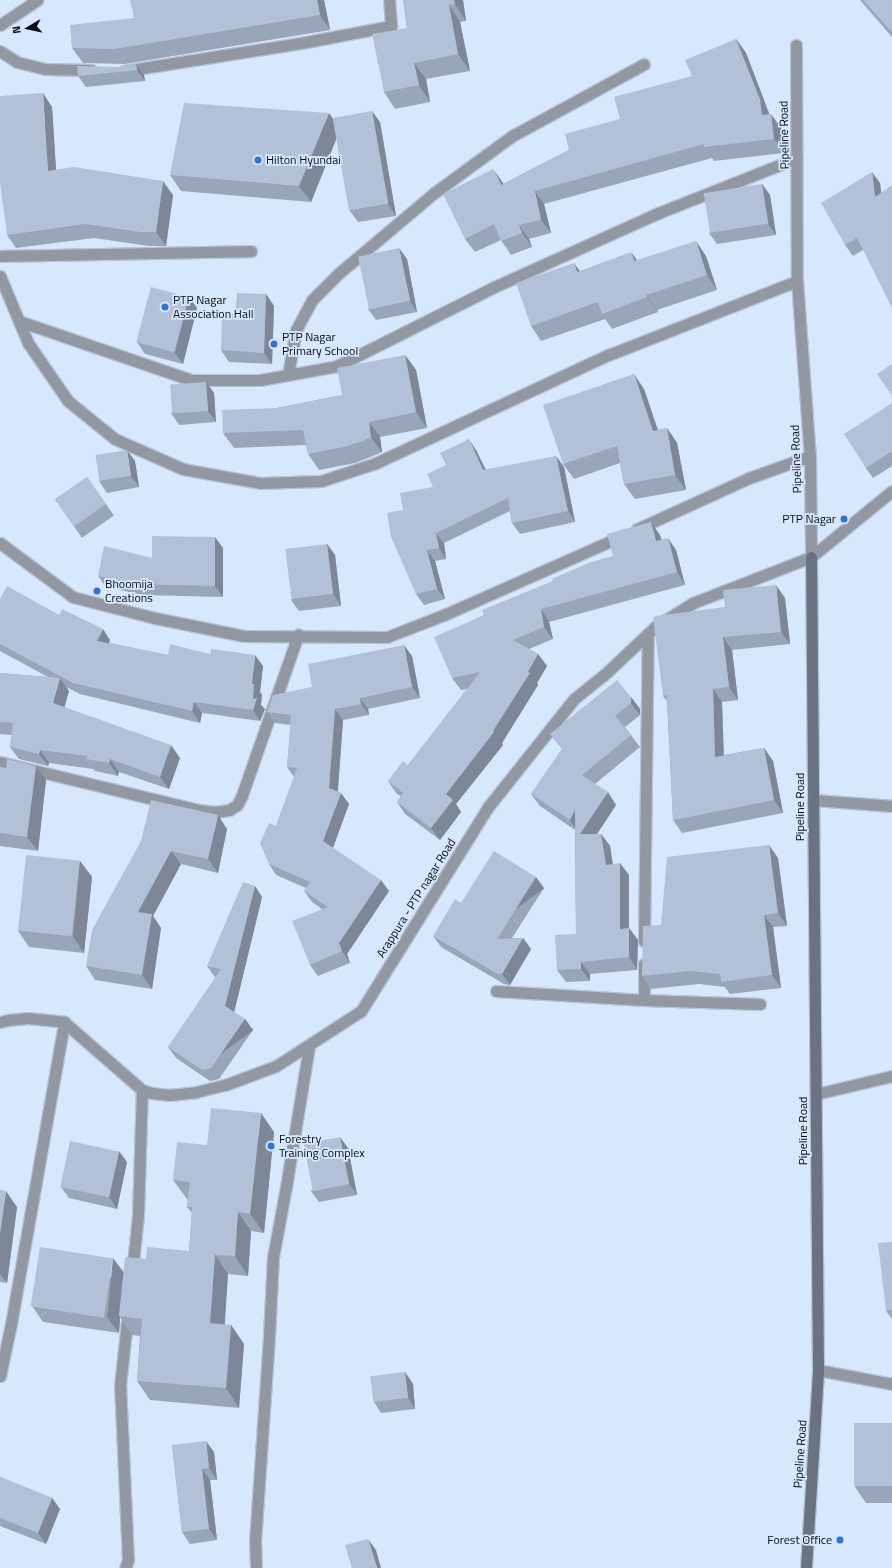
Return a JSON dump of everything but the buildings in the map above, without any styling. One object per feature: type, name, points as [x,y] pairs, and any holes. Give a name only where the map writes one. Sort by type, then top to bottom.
[{"type":"main road","name":"Pipeline Road","points":[[806,1568],[818,1370],[811,557]]},
{"type":"street","points":[[0,25],[37,0]]},
{"type":"street","points":[[0,51],[17,62],[45,69],[125,71],[301,43],[391,26],[389,0]]},
{"type":"street","name":"Pipeline Road","points":[[796,45],[798,281],[810,456],[811,557]]},
{"type":"street","points":[[288,375],[296,330],[312,300],[339,273],[434,193],[512,136],[644,64]]},
{"type":"street","points":[[19,321],[190,380],[260,380],[336,366],[494,287],[658,213],[797,158]]},
{"type":"street","points":[[0,256],[251,251]]},
{"type":"street","points":[[0,276],[28,343],[68,401],[114,439],[183,469],[260,483],[321,481],[376,463],[608,355],[798,281]]},
{"type":"street","points":[[0,543],[73,597],[155,618],[244,636],[387,636],[446,614],[749,478],[810,456]]},
{"type":"street","name":"Arappura - PTP nagar Road","points":[[142,1090],[168,1095],[196,1092],[225,1085],[276,1066],[361,1010],[488,807],[574,699],[648,635],[656,626],[693,603],[811,557],[892,491]]},
{"type":"street","points":[[0,762],[199,810],[215,812],[229,810],[237,805],[242,795],[298,635]]},
{"type":"street","points":[[644,1000],[648,635]]},
{"type":"street","points":[[813,800],[892,806]]},
{"type":"street","points":[[496,991],[644,1000],[760,1004]]},
{"type":"street","points":[[0,1022],[28,1018],[64,1022],[142,1090],[138,1215],[131,1285]]},
{"type":"street","points":[[0,1376],[11,1324],[64,1022]]},
{"type":"street","points":[[256,1568],[255,1542],[270,1336],[273,1257],[286,1187],[308,1046]]},
{"type":"street","points":[[816,1094],[892,1076]]},
{"type":"street","points":[[125,1568],[128,1560],[120,1386],[129,1301]]},
{"type":"street","points":[[818,1370],[892,1384]]},
{"type":"place","name":"Hilton Hyundai","points":[[258,160]]},
{"type":"place","name":"PTP Nagar Association Hall","points":[[165,307]]},
{"type":"place","name":"PTP Nagar Primary School","points":[[274,344]]},
{"type":"place","name":"PTP Nagar","points":[[844,519]]},
{"type":"place","name":"Bhoomija Creations","points":[[97,591]]},
{"type":"place","name":"Forestry Training Complex","points":[[271,1146]]},
{"type":"place","name":"Forest Office","points":[[840,1540]]}]
